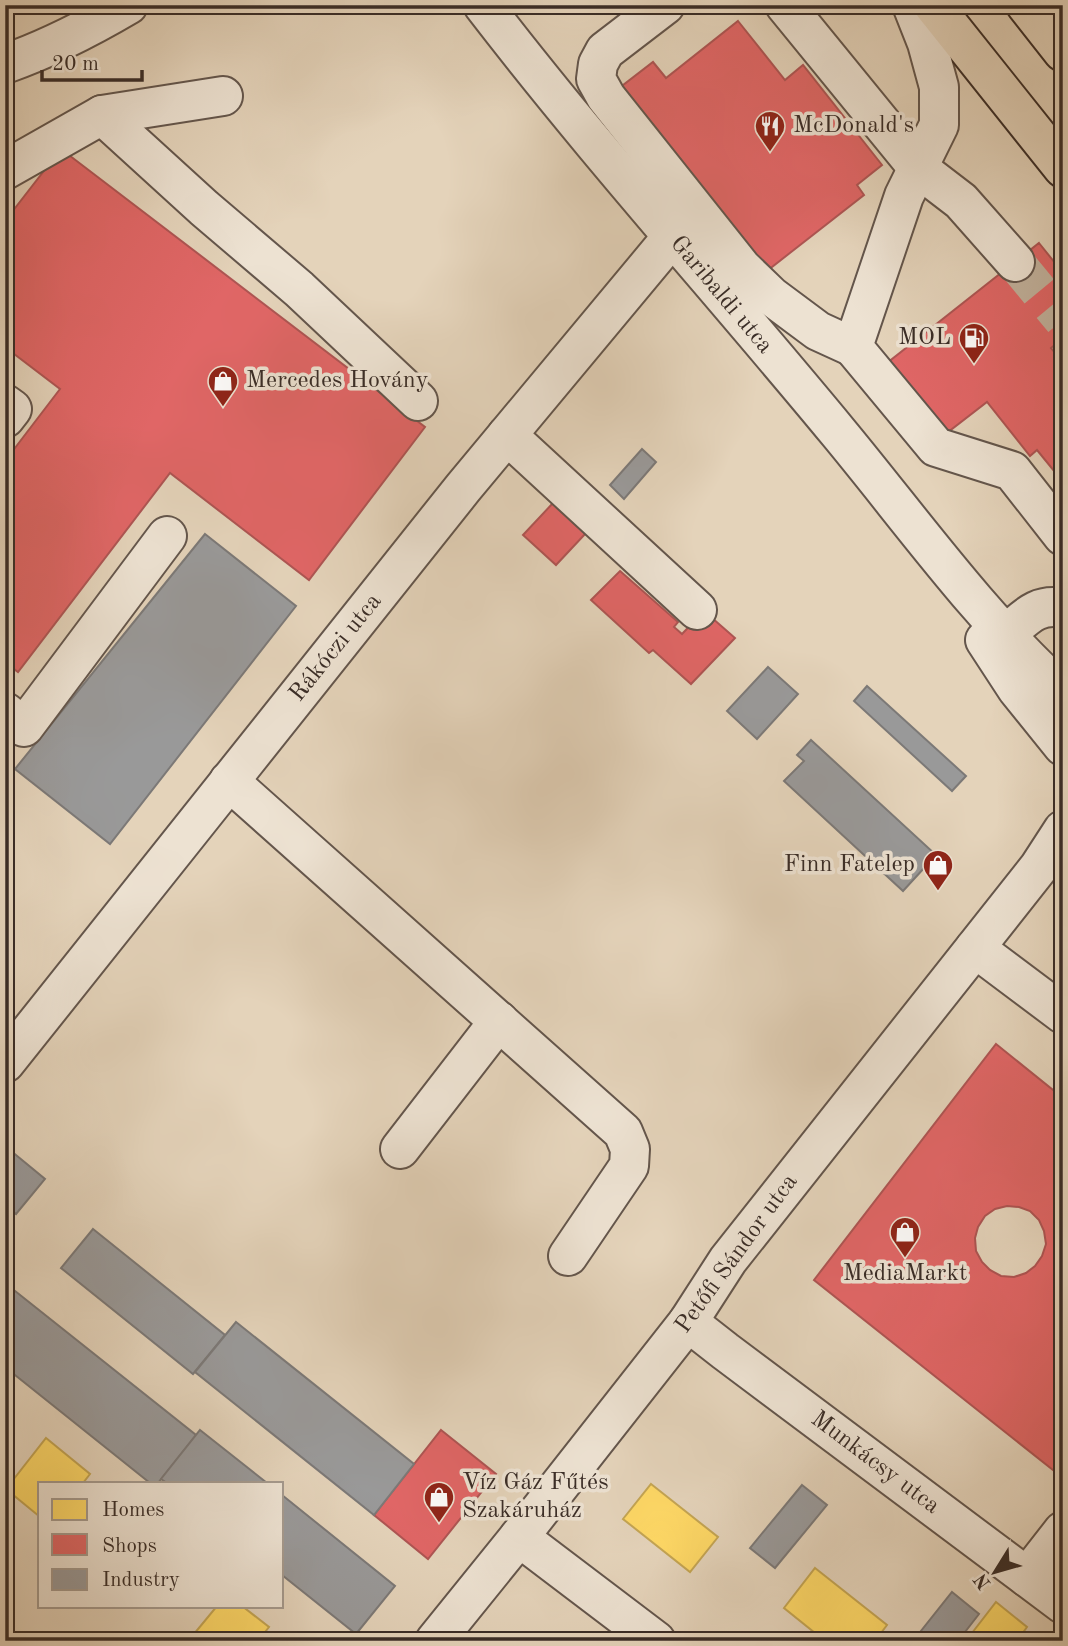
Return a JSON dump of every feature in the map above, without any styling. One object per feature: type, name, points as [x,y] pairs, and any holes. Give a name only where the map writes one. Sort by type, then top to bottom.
[{"type":"highway","points":[[933,5],[1063,168]]},
{"type":"highway","points":[[1026,5],[1063,52]]},
{"type":"street","points":[[5,64],[77,33],[128,5]]},
{"type":"street","name":"Garibaldi utca","points":[[483,5],[543,83],[829,422],[960,584],[1034,666],[1063,692]]},
{"type":"street","points":[[665,5],[605,51],[598,64],[596,79],[606,97],[742,268],[771,296],[818,331],[853,346],[936,447],[1012,471],[1063,536]]},
{"type":"street","points":[[785,5],[918,168],[961,201],[1015,262]]},
{"type":"street","points":[[853,346],[904,196],[939,125],[939,87],[927,43],[912,5]]},
{"type":"street","points":[[5,170],[102,115],[223,96]]},
{"type":"street","points":[[102,115],[204,208],[299,289],[418,401]]},
{"type":"street","name":"Rákóczi utca","points":[[5,1063],[463,488],[672,237]]},
{"type":"street","points":[[5,404],[12,410],[5,418]]},
{"type":"street","points":[[507,435],[697,610]]},
{"type":"street","points":[[5,712],[24,727],[167,536]]},
{"type":"street","name":"Garibaldi utca","points":[[960,584],[985,639],[1017,689],[1063,746]]},
{"type":"street","points":[[1005,635],[1031,613],[1043,607],[1063,608]]},
{"type":"street","points":[[229,781],[623,1132],[630,1149],[629,1166],[568,1256]]},
{"type":"street","name":"Petőfi Sándor utca","points":[[435,1641],[688,1322],[728,1260],[975,948],[1051,859],[1063,830]]},
{"type":"street","points":[[975,948],[1062,1011]]},
{"type":"street","points":[[400,1149],[499,1021]]},
{"type":"street","name":"Munkácsy utca","points":[[688,1322],[1063,1604]]},
{"type":"street","points":[[1027,1577],[1063,1531]]},
{"type":"street","points":[[519,1537],[656,1641]]},
{"type":"building: Homes","points":[[46,1438],[90,1474],[84,1482],[38,1482],[38,1515],[6,1489]]},
{"type":"building: Homes","points":[[651,1484],[718,1537],[690,1572],[623,1519]]},
{"type":"building: Homes","points":[[815,1568],[887,1625],[875,1641],[825,1641],[784,1608]]},
{"type":"building: Homes","points":[[996,1602],[1027,1627],[1017,1641],[981,1641],[972,1633]]},
{"type":"building: Homes","points":[[215,1608],[245,1608],[269,1627],[258,1641],[189,1640]]},
{"type":"building: Shops","name":"McDonald's","points":[[738,21],[785,80],[803,65],[882,165],[857,185],[864,195],[763,274],[618,89],[653,62],[666,78]]},
{"type":"building: Shops","name":"Mercedes Hovány","points":[[61,149],[425,427],[309,580],[170,473],[18,672],[5,662],[5,461],[60,389],[5,347],[5,221]]},
{"type":"building: Shops","name":"MOL","points":[[1039,243],[1063,273],[1063,338],[1051,348],[1063,362],[1063,482],[1037,450],[1030,456],[987,402],[939,439],[882,367]]},
{"type":"building: Shops","points":[[553,503],[586,533],[556,565],[523,535]]},
{"type":"building: Shops","points":[[620,571],[678,622],[674,627],[682,634],[704,611],[735,638],[691,684],[653,650],[649,653],[591,600]]},
{"type":"building: Shops","name":"MediaMarkt","points":[[996,1044],[1063,1098],[1063,1478],[814,1280]],"holes":[[[1019,1207],[1030,1211],[1039,1220],[1046,1244],[1042,1256],[1026,1273],[1014,1277],[1001,1276],[982,1262],[976,1251],[975,1238],[985,1216],[995,1209]]]},
{"type":"building: Shops","points":[[441,1430],[496,1474],[428,1559],[374,1515]]},
{"type":"building: Industry","points":[[642,449],[656,462],[624,499],[610,485]]},
{"type":"building: Industry","points":[[205,534],[296,606],[110,844],[15,769]]},
{"type":"building: Industry","points":[[768,667],[798,694],[757,739],[727,711]]},
{"type":"building: Industry","points":[[867,686],[966,776],[952,791],[854,701]]},
{"type":"building: Industry","points":[[811,740],[936,855],[903,891],[784,781],[804,761],[797,755]]},
{"type":"building: Industry","points":[[5,1146],[45,1179],[16,1214],[5,1205]]},
{"type":"building: Industry","points":[[93,1229],[225,1335],[193,1374],[61,1268]]},
{"type":"building: Industry","points":[[5,1283],[196,1435],[159,1482],[149,1482],[5,1367]]},
{"type":"building: Industry","points":[[236,1322],[414,1464],[374,1515],[195,1372]]},
{"type":"building: Industry","points":[[200,1430],[266,1482],[166,1482],[161,1479]]},
{"type":"building: Industry","points":[[802,1485],[827,1505],[775,1568],[750,1548]]},
{"type":"building: Industry","points":[[284,1497],[395,1586],[356,1634],[284,1577]]},
{"type":"building: Industry","points":[[952,1592],[979,1614],[958,1641],[913,1641]]},
{"type":"tunnel","points":[[1015,262],[1063,320]]},
{"type":"place","name":"McDonald's","points":[[770,153]]},
{"type":"place","name":"MOL","points":[[974,365]]},
{"type":"place","name":"Mercedes Hovány","points":[[223,408]]},
{"type":"place","name":"Finn Fatelep","points":[[938,892]]},
{"type":"place","name":"MediaMarkt","points":[[905,1259]]},
{"type":"place","name":"Víz Gáz Fűtés Szakáruház","points":[[439,1524]]}]
